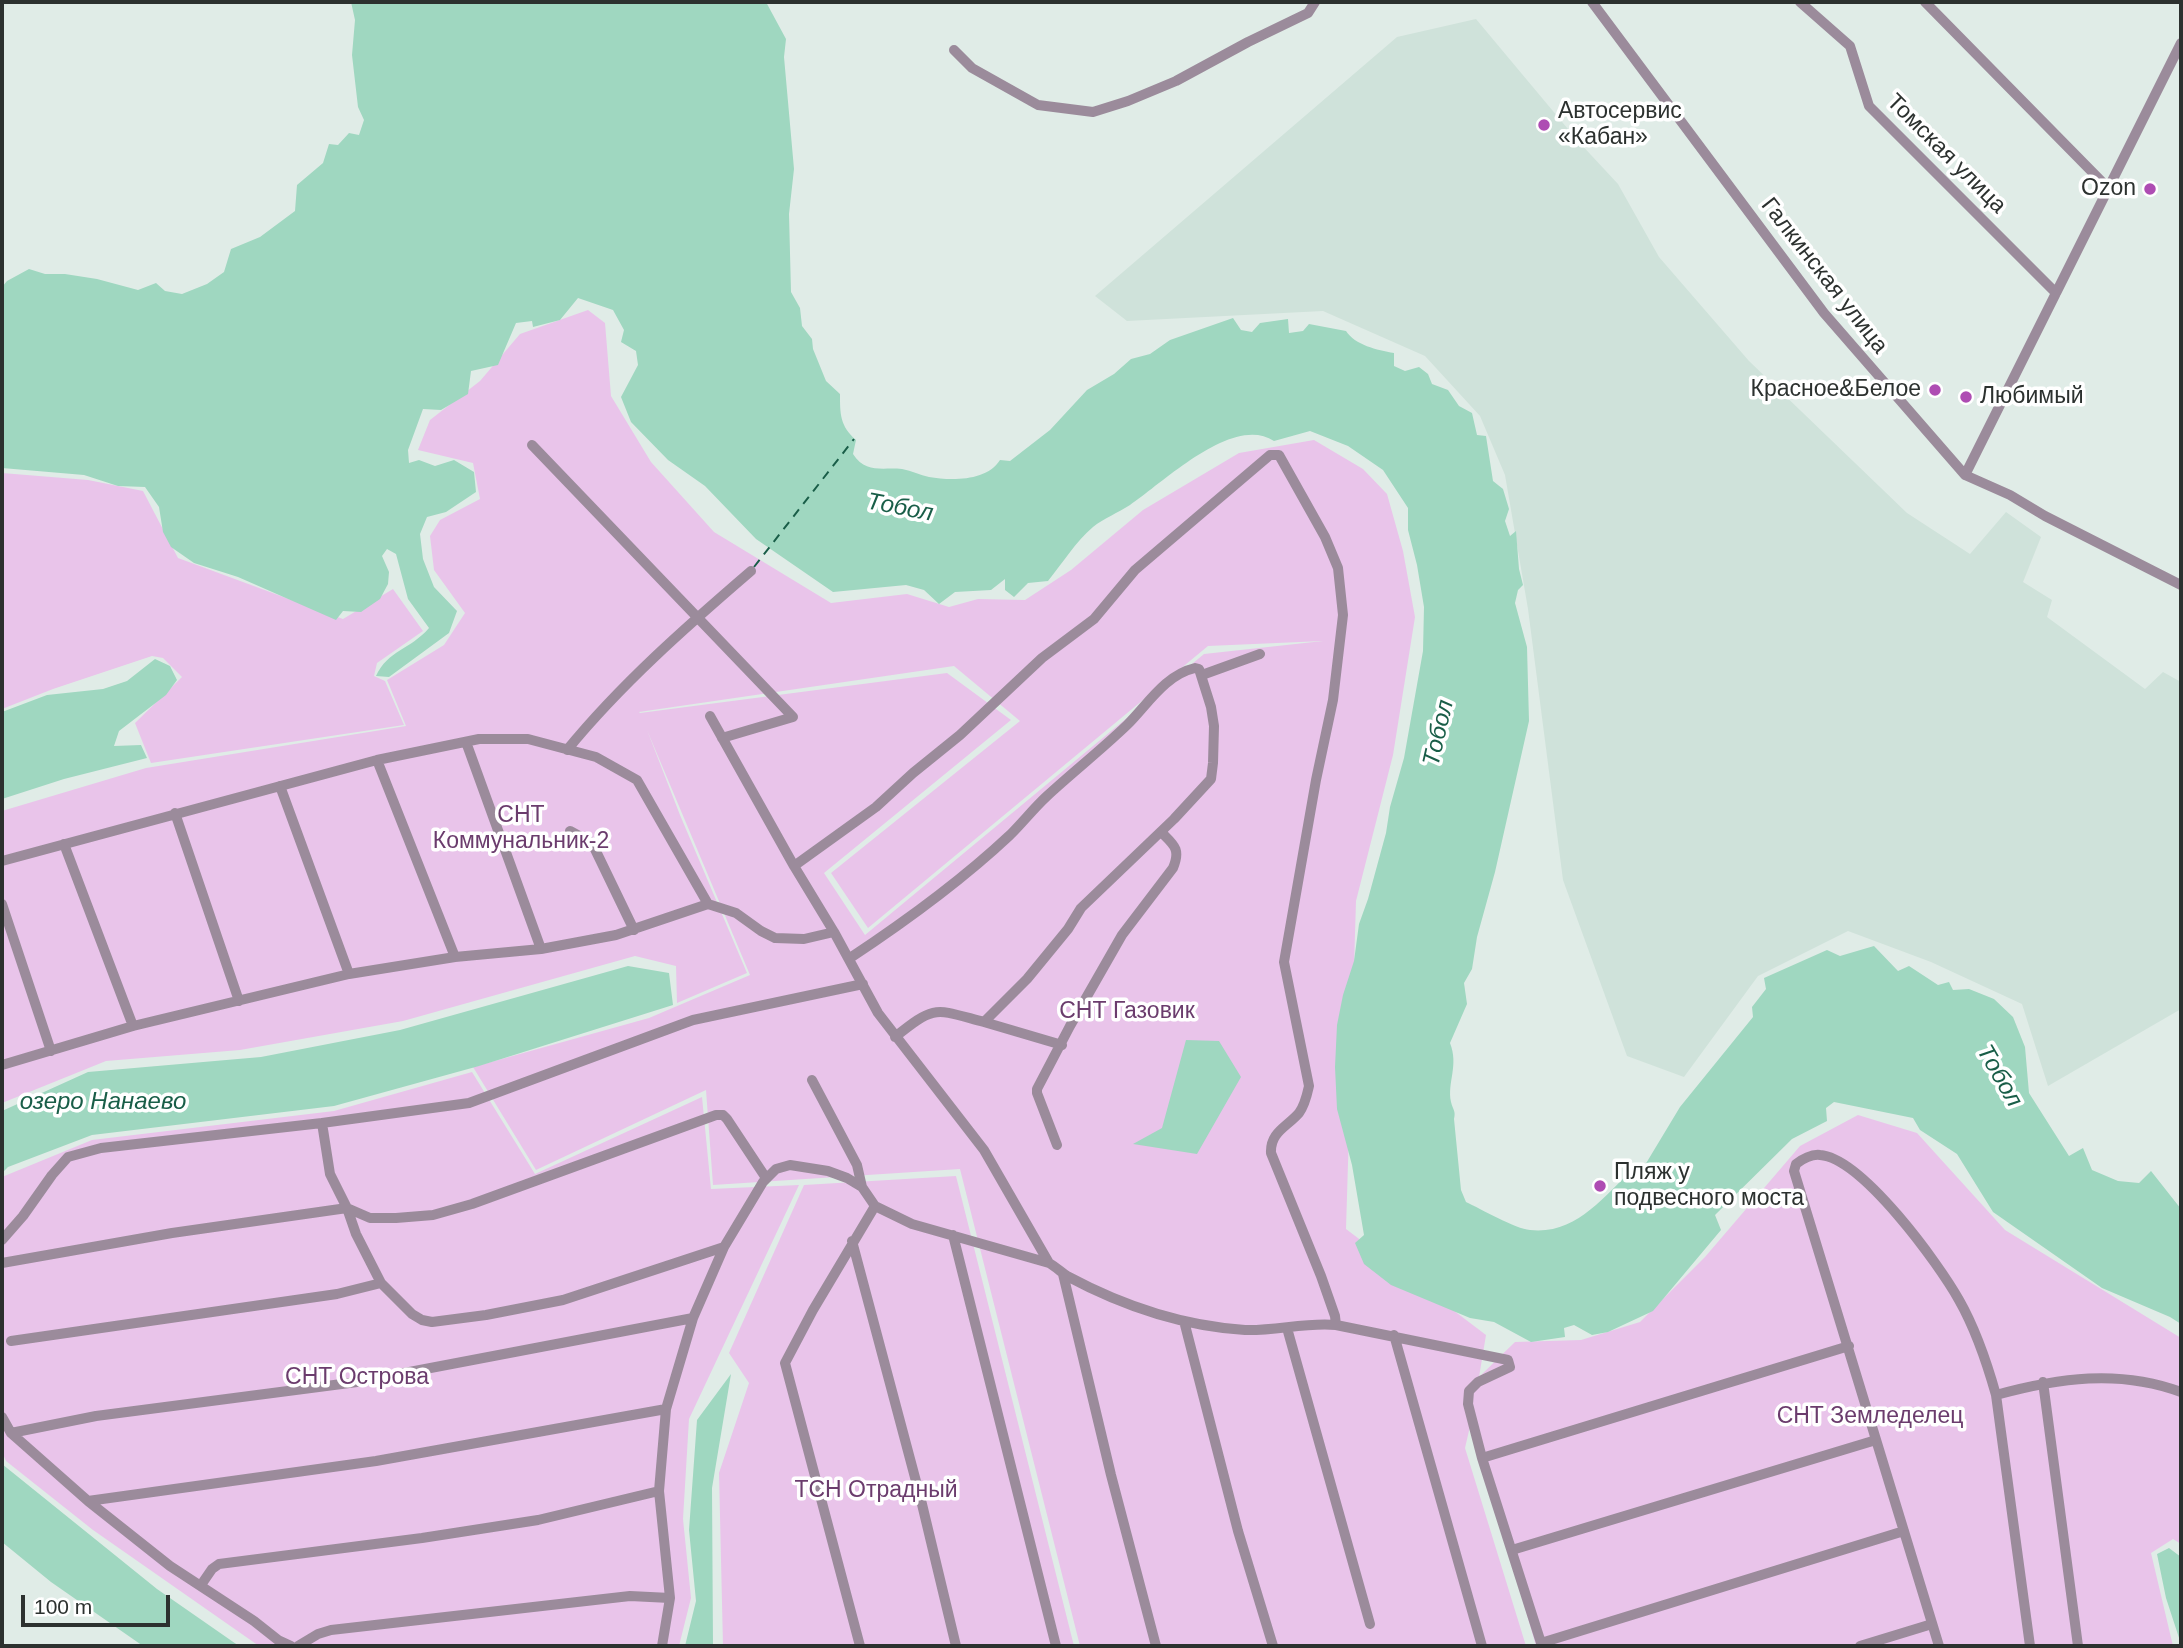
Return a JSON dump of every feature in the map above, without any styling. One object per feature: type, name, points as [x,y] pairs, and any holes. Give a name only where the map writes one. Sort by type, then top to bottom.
[{"type":"street","points":[[954,50],[972,68],[1038,105],[1093,112],[1176,81],[1308,13],[1315,2]]},
{"type":"street","name":"Галкинская улица","points":[[1592,2],[1824,313],[1965,475],[2010,495],[2045,516],[2181,585]]},
{"type":"street","name":"Томская улица","points":[[1800,2],[1850,47],[1869,106],[2056,293]]},
{"type":"street","points":[[1926,2],[2108,188]]},
{"type":"street","points":[[1965,475],[2181,43]]},
{"type":"street","points":[[532,444],[793,717],[722,738]]},
{"type":"street","points":[[794,866],[876,807],[913,772],[1000,700],[1042,658],[1094,619],[1135,570],[1270,455],[1279,455],[1338,568],[1343,615],[1333,700],[1284,962],[1309,1086],[1300,1112],[1273,1137],[1270,1145],[1321,1276],[1336,1325]]},
{"type":"street","points":[[567,750],[598,712],[697,617],[751,571]]},
{"type":"street","points":[[1202,675],[1261,654]]},
{"type":"street","points":[[850,958],[934,899],[977,864],[1126,725],[1175,675],[1195,668],[1199,670],[1214,726],[1211,779],[1161,832],[1081,908],[1068,929],[1027,979],[984,1022]]},
{"type":"street","points":[[710,716],[794,866],[850,958],[878,1013],[984,1150],[1049,1263]]},
{"type":"street","points":[[2,862],[377,760],[479,739],[528,739],[596,757],[636,780],[708,904]]},
{"type":"street","points":[[466,742],[541,949]]},
{"type":"street","points":[[377,760],[455,957]]},
{"type":"street","points":[[279,786],[349,974]]},
{"type":"street","points":[[175,813],[239,1001]]},
{"type":"street","points":[[570,831],[592,843],[635,930]]},
{"type":"street","points":[[1057,1145],[1037,1093],[1122,935],[1173,868],[1178,857],[1177,850],[1161,832]]},
{"type":"street","points":[[64,844],[133,1026]]},
{"type":"street","points":[[2,904],[51,1051]]},
{"type":"street","points":[[2,1065],[133,1026],[349,974],[455,957],[541,949],[635,930],[708,904],[736,913],[775,938],[804,939],[834,932]]},
{"type":"street","points":[[2,1240],[68,1157],[101,1149],[469,1103],[693,1020],[863,984]]},
{"type":"street","points":[[895,1037],[917,1019],[937,1011],[1062,1045]]},
{"type":"street","points":[[812,1080],[857,1165],[862,1187],[875,1206],[912,1224],[1049,1263],[1063,1274],[1094,1289],[1156,1314],[1184,1321],[1244,1329],[1336,1325],[1508,1360],[1510,1367],[1478,1381],[1469,1391],[1468,1404],[1482,1458],[1542,1644],[1904,1531]]},
{"type":"street","points":[[2,1263],[172,1233],[347,1208],[370,1218],[433,1215],[472,1204],[716,1115],[723,1115],[727,1119],[766,1178]]},
{"type":"street","points":[[322,1123],[330,1174],[381,1283],[412,1314],[432,1322],[563,1300],[724,1247]]},
{"type":"street","points":[[1939,1646],[1794,1171],[1800,1161],[1813,1156],[1831,1158],[1874,1187],[1959,1300],[1989,1371],[1996,1395],[2031,1646]]},
{"type":"street","points":[[662,1646],[670,1598],[659,1492],[666,1409],[693,1318],[724,1247],[766,1178],[776,1169],[790,1165],[828,1171],[862,1187]]},
{"type":"street","points":[[860,1646],[785,1363],[852,1241],[875,1206]]},
{"type":"street","points":[[953,1235],[1056,1646]]},
{"type":"street","points":[[852,1241],[921,1500],[956,1646]]},
{"type":"street","points":[[1063,1274],[1111,1475],[1156,1646]]},
{"type":"street","points":[[12,1341],[337,1294],[381,1283]]},
{"type":"street","points":[[11,1433],[96,1416],[357,1382],[693,1318]]},
{"type":"street","points":[[1184,1321],[1238,1531],[1273,1646]]},
{"type":"street","points":[[1287,1328],[1370,1624]]},
{"type":"street","points":[[1394,1335],[1482,1646]]},
{"type":"street","points":[[1482,1458],[1849,1346]]},
{"type":"street","points":[[1996,1395],[2043,1382],[2092,1378],[2119,1378],[2181,1392]]},
{"type":"street","points":[[2043,1382],[2078,1646]]},
{"type":"street","points":[[88,1501],[376,1461],[666,1409]]},
{"type":"street","points":[[2,1417],[11,1433],[88,1501],[170,1566],[290,1646]]},
{"type":"street","points":[[1512,1549],[1876,1440]]},
{"type":"street","points":[[201,1585],[219,1564],[538,1520],[659,1492]]},
{"type":"street","points":[[298,1646],[318,1634],[344,1629],[630,1595],[670,1598]]},
{"type":"street","points":[[1860,1646],[1932,1624]]},
{"type":"shaded area","points":[[1476,19],[1578,141],[1618,184],[1659,257],[1749,361],[1907,513],[1970,554],[2006,512],[2041,537],[2023,582],[2052,600],[2047,617],[2145,689],[2163,672],[2181,682],[2181,1009],[2048,1086],[2022,1004],[1931,962],[1848,931],[1758,976],[1684,1077],[1627,1056],[1563,880],[1528,609],[1505,475],[1480,416],[1425,356],[1323,311],[1127,321],[1095,296],[1397,37]]},
{"type":"green space","points":[[588,310],[605,323],[611,396],[651,462],[714,532],[831,603],[907,594],[949,607],[978,599],[1025,600],[1071,570],[1143,510],[1239,453],[1314,440],[1363,469],[1387,494],[1403,551],[1415,617],[1393,755],[1356,901],[1346,1229],[1486,1335],[1479,1377],[1515,1342],[1581,1340],[1640,1322],[1705,1257],[1800,1146],[1858,1115],[1917,1133],[2005,1230],[2181,1338],[2181,1544],[2173,1539],[2151,1553],[2173,1646],[1536,1646],[1471,1422],[1465,1448],[1526,1646],[1080,1646],[960,1169],[713,1185],[706,1090],[536,1170],[473,1067],[649,1018],[750,975],[647,730],[747,973],[677,1003],[676,966],[635,956],[403,1021],[240,1050],[106,1061],[2,1103],[2,811],[146,768],[406,726],[387,680],[444,645],[465,613],[434,570],[430,536],[440,520],[480,499],[473,463],[418,450],[430,420],[480,381],[520,334]],"holes":[[[1323,641],[1204,654],[865,935],[824,873],[1011,720],[947,673],[639,712],[954,666],[1020,721],[831,873],[868,928],[1208,646]]]},
{"type":"green space","points":[[2,473],[88,480],[143,491],[178,558],[343,619],[393,589],[423,631],[377,663],[374,676],[385,681],[404,725],[151,763],[135,723],[182,677],[163,658],[152,656],[2,709]]},
{"type":"green space","name":"СНТ Острова","points":[[472,1072],[535,1174],[702,1097],[711,1189],[799,1185],[689,1419],[683,1519],[691,1598],[679,1646],[259,1646],[93,1530],[6,1461],[2,1452],[2,1177],[92,1140],[334,1111]]},
{"type":"green space","name":"ТСН Отрадный","points":[[956,1176],[1074,1646],[723,1646],[719,1473],[749,1383],[729,1353],[804,1185]]},
{"type":"water","name":"Тобол","points":[[351,2],[766,2],[786,39],[784,57],[794,169],[789,214],[791,292],[800,308],[802,326],[812,339],[813,349],[826,381],[840,394],[842,419],[856,440],[853,454],[869,467],[902,469],[948,479],[978,476],[994,467],[1000,460],[1010,461],[1050,430],[1087,390],[1114,374],[1131,359],[1150,354],[1170,340],[1233,318],[1241,330],[1252,332],[1260,323],[1288,319],[1289,333],[1303,331],[1309,324],[1346,331],[1361,343],[1394,353],[1394,366],[1405,371],[1419,367],[1428,374],[1432,384],[1448,390],[1459,406],[1472,413],[1477,435],[1486,436],[1493,481],[1503,489],[1509,509],[1505,521],[1510,536],[1516,531],[1523,585],[1518,590],[1515,603],[1527,647],[1529,721],[1495,872],[1477,937],[1472,969],[1464,983],[1467,1004],[1450,1043],[1453,1059],[1450,1095],[1461,1190],[1466,1202],[1508,1223],[1530,1230],[1561,1227],[1588,1212],[1633,1169],[1642,1170],[1680,1107],[1753,1017],[1752,1007],[1766,989],[1764,978],[1827,950],[1840,956],[1874,946],[1898,971],[1909,966],[1938,985],[1949,982],[1953,990],[1969,989],[1994,999],[2013,1017],[2025,1047],[2029,1093],[2069,1156],[2083,1148],[2092,1170],[2118,1181],[2139,1183],[2151,1171],[2181,1209],[2181,1324],[2102,1288],[1993,1212],[1957,1154],[1920,1130],[1913,1118],[1834,1102],[1826,1108],[1827,1121],[1792,1139],[1715,1215],[1721,1230],[1653,1311],[1608,1332],[1592,1335],[1574,1325],[1564,1328],[1565,1337],[1531,1342],[1494,1322],[1470,1318],[1391,1285],[1364,1264],[1355,1243],[1364,1235],[1352,1165],[1337,1109],[1337,1025],[1354,961],[1359,924],[1386,833],[1390,807],[1404,758],[1423,651],[1424,607],[1408,530],[1408,508],[1383,470],[1348,446],[1310,431],[1274,441],[1257,435],[1239,436],[1199,454],[1130,505],[1093,527],[1048,581],[1028,583],[1014,597],[1005,590],[1005,579],[991,590],[955,592],[939,604],[924,590],[906,585],[833,592],[756,539],[705,486],[668,460],[631,422],[621,397],[638,365],[636,351],[621,342],[624,330],[613,310],[578,298],[560,320],[533,327],[532,321],[516,323],[498,365],[471,371],[468,394],[441,410],[423,409],[408,450],[409,463],[419,460],[435,466],[454,460],[474,472],[476,492],[446,512],[427,517],[420,534],[423,559],[434,587],[457,611],[449,633],[389,677],[376,676],[393,655],[429,628],[408,599],[396,554],[387,549],[382,556],[389,572],[388,584],[380,599],[361,612],[343,611],[336,620],[238,577],[194,563],[171,547],[163,532],[159,507],[145,487],[118,486],[84,475],[2,468],[2,287],[7,281],[29,269],[45,274],[97,279],[138,290],[156,283],[165,291],[182,294],[207,284],[224,272],[231,249],[260,237],[295,211],[297,185],[323,163],[329,144],[338,145],[349,133],[359,135],[364,120],[358,107],[352,55],[355,20]]},
{"type":"water","points":[[155,659],[170,666],[177,680],[166,695],[119,731],[114,746],[141,745],[147,758],[64,779],[2,799],[2,712],[47,695],[103,689],[127,681]]},
{"type":"water","name":"озеро Нанаево","points":[[628,966],[669,973],[673,1005],[479,1066],[334,1106],[92,1135],[8,1167],[2,1173],[2,1111],[88,1072],[261,1057],[400,1030]]},
{"type":"water","points":[[1186,1040],[1219,1041],[1241,1077],[1197,1154],[1133,1144],[1162,1128]]},
{"type":"water","points":[[731,1374],[712,1488],[713,1646],[685,1646],[696,1601],[689,1530],[697,1420]]},
{"type":"water","points":[[2,1464],[157,1589],[239,1646],[143,1646],[51,1582],[2,1542]]},
{"type":"water","points":[[2169,1548],[2181,1557],[2181,1644],[2166,1598],[2157,1554]]},
{"type":"ferry route","points":[[754,567],[854,439]]},
{"type":"place","name":"Автосервис «Кабан»","points":[[1544,125]]},
{"type":"place","name":"Ozon","points":[[2150,189]]},
{"type":"place","name":"Красное&Белое","points":[[1935,390]]},
{"type":"place","name":"Любимый","points":[[1966,397]]},
{"type":"place","name":"Пляж у подвесного моста","points":[[1600,1186]]},
{"type":"park label","name":"СНТ Коммунальник-2","points":[[521,829]]},
{"type":"park label","name":"СНТ Газовик","points":[[1127,1012]]},
{"type":"park label","name":"СНТ Земледелец","points":[[1870,1417]]}]
